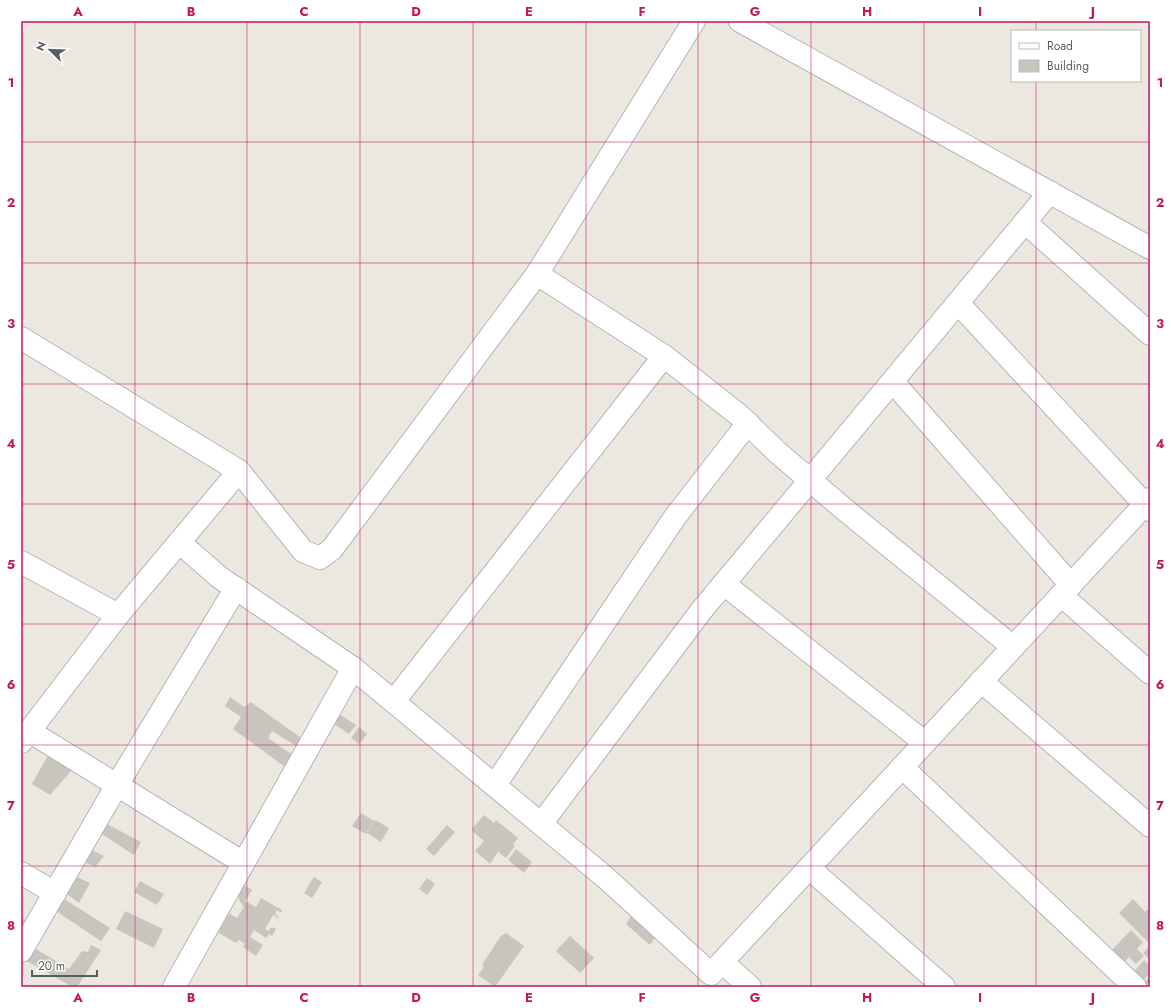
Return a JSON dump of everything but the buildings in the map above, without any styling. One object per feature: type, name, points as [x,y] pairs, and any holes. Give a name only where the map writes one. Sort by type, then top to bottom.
[{"type":"street","points":[[21,338],[239,471],[303,552],[320,558],[332,549],[537,274],[694,21]]},
{"type":"street","points":[[740,21],[1150,248]]},
{"type":"street","points":[[541,824],[701,611],[811,481],[1050,192]]},
{"type":"street","points":[[1025,222],[1150,334]]},
{"type":"street","points":[[537,274],[664,356],[748,423],[777,452],[811,481],[1013,647]]},
{"type":"street","points":[[179,542],[219,577],[353,668],[394,701],[606,878],[711,974],[924,742],[1066,590],[1148,505],[958,303]]},
{"type":"street","points":[[394,701],[664,356]]},
{"type":"street","points":[[893,382],[1066,590],[1150,673]]},
{"type":"street","points":[[494,785],[675,517],[748,423]]},
{"type":"street","points":[[239,471],[27,726],[117,785],[242,862]]},
{"type":"street","points":[[21,562],[118,615]]},
{"type":"street","points":[[724,584],[924,742]]},
{"type":"street","points":[[21,951],[117,785],[236,588]]},
{"type":"street","points":[[174,987],[242,862],[353,668]]},
{"type":"street","points":[[981,681],[1150,826]]},
{"type":"street","points":[[902,767],[1135,987]]},
{"type":"street","points":[[809,868],[944,987]]},
{"type":"street","points":[[21,873],[55,893]]},
{"type":"street","points":[[722,962],[750,987]]}]
